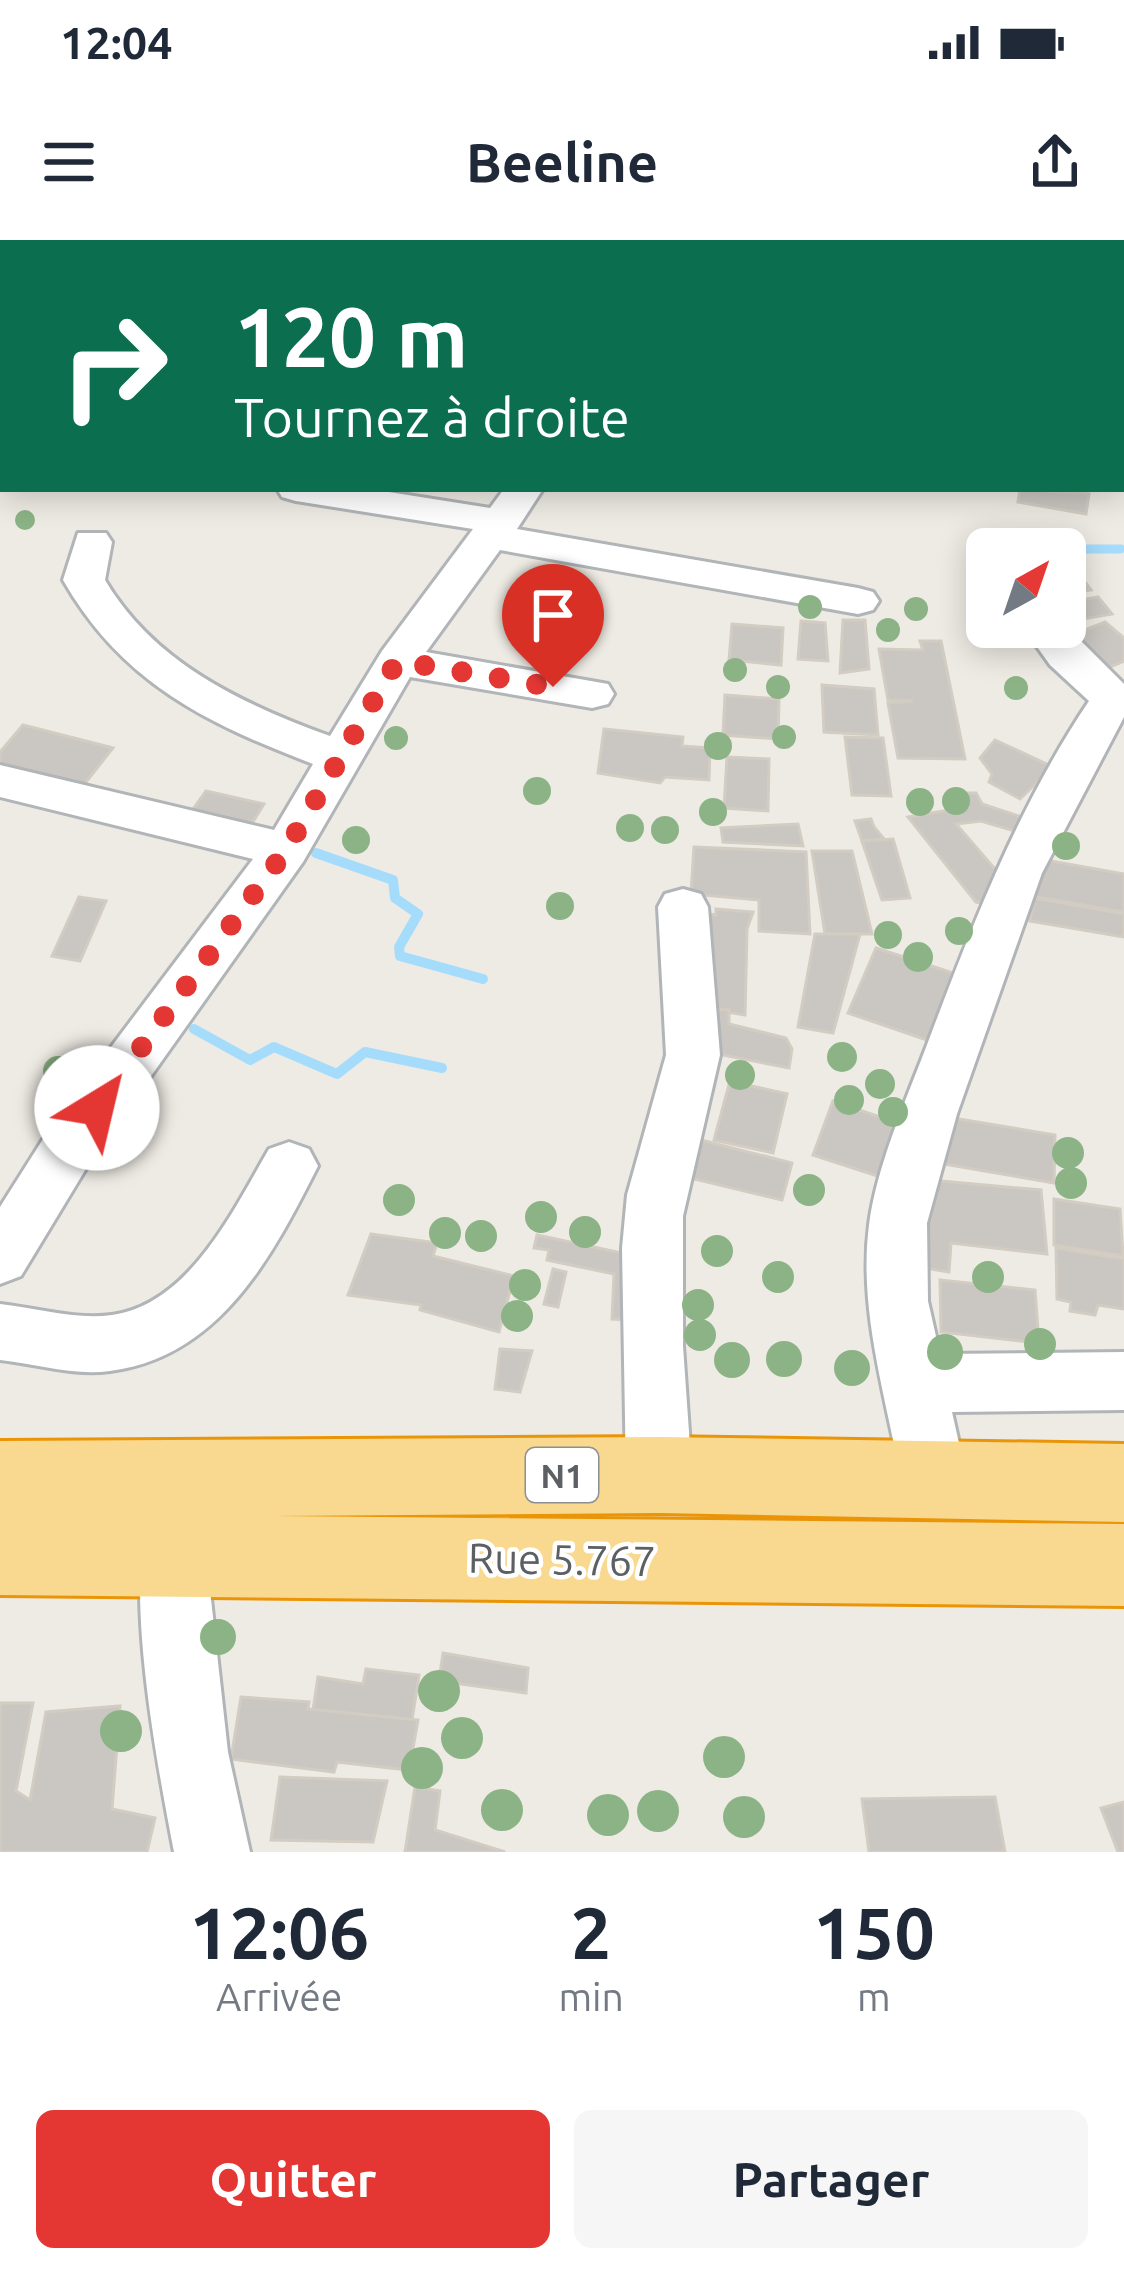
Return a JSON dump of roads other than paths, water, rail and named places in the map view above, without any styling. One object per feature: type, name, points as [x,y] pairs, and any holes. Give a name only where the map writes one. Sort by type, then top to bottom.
[{"type":"highway","name":"N1","points":[[0,1478],[177,1515],[659,1475],[1124,1483]]},
{"type":"highway","name":"Rue 5.767","points":[[0,1554],[177,1515],[1124,1565]]},
{"type":"street","points":[[330,492],[409,499],[505,516],[858,601]]},
{"type":"street","points":[[0,1258],[70,1145],[286,850],[397,661],[505,516]]},
{"type":"street","points":[[92,542],[84,580],[120,640],[247,723],[340,757]]},
{"type":"street","points":[[934,1479],[898,1301],[898,1223],[924,1130],[1017,873],[1079,751],[1112,699],[1059,648]]},
{"type":"street","points":[[397,661],[592,694]]},
{"type":"street","points":[[0,781],[286,850]]},
{"type":"street","points":[[659,1475],[651,1382],[653,1215],[659,1166],[686,1091],[693,1055],[683,907]]},
{"type":"street","points":[[0,1332],[113,1343],[171,1322],[231,1268],[289,1166]]},
{"type":"street","points":[[915,1383],[1124,1381]]},
{"type":"street","points":[[177,1515],[190,1752],[212,1852]]},
{"type":"waterway","points":[[1086,549],[1121,549]]},
{"type":"waterway","points":[[316,853],[393,880],[395,898],[418,914],[399,947],[400,956],[483,979]]},
{"type":"waterway","points":[[194,1029],[250,1060],[274,1047],[337,1074],[365,1052],[442,1068]]}]
